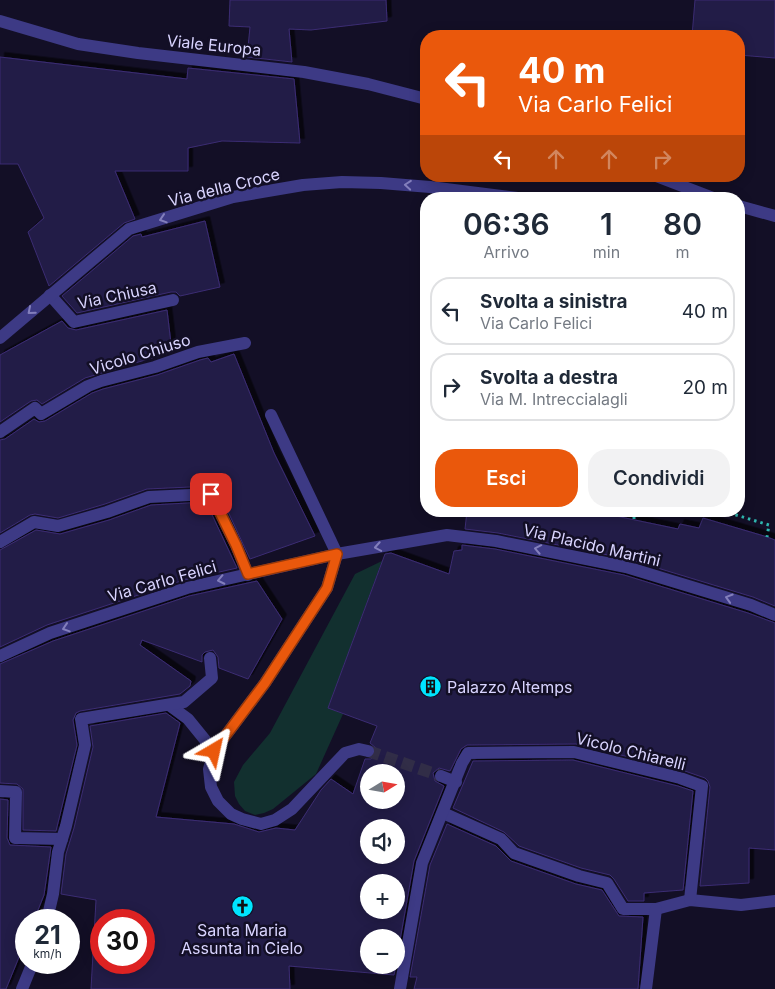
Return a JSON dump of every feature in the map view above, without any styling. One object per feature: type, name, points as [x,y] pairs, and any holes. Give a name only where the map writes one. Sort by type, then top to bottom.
[{"type":"street","name":"Viale Europa","points":[[0,21],[78,44],[138,53],[304,72],[368,84],[420,97]]},
{"type":"street","name":"Via della Croce","points":[[0,338],[129,230],[212,203],[250,193],[303,185],[352,182],[470,192]]},
{"type":"street","points":[[672,182],[698,192]]},
{"type":"street","points":[[745,208],[775,216]]},
{"type":"street","name":"Via Chiusa","points":[[50,295],[74,322],[173,300]]},
{"type":"street","name":"Vicolo Chiuso","points":[[0,432],[35,408],[41,414],[88,386],[101,381],[155,367],[198,352],[246,343]]},
{"type":"street","points":[[271,415],[337,554],[327,588],[265,683],[214,751],[209,769],[212,786],[218,801],[231,814],[261,824],[276,820],[292,808],[345,753],[359,748],[368,751]]},
{"type":"street","points":[[0,542],[34,522],[58,526],[107,512],[149,497],[211,494],[248,574]]},
{"type":"street","name":"Via Placido Martini","points":[[337,554],[447,535],[496,541],[626,567],[751,605],[775,615]]},
{"type":"street","name":"Via Carlo Felici","points":[[0,656],[50,633],[187,588],[337,554]]},
{"type":"street","points":[[49,909],[53,894],[58,852],[85,746],[81,719],[184,702],[212,678],[210,658]]},
{"type":"street","points":[[169,705],[188,719],[214,751]]},
{"type":"street","name":"Vicolo Chiarelli","points":[[456,782],[462,763],[468,753],[574,752],[680,778],[702,786],[690,900]]},
{"type":"street","points":[[400,989],[422,863],[456,782],[441,776]]},
{"type":"street","points":[[0,791],[16,792],[15,838],[62,839]]},
{"type":"street","points":[[443,813],[501,839],[514,853],[579,876],[606,883],[624,908],[656,909],[690,900],[741,905],[775,901]]},
{"type":"street","points":[[646,989],[656,909]]},
{"type":"street","points":[[22,989],[28,974]]},
{"type":"path","points":[[743,517],[770,525],[766,537]]},
{"type":"green space","points":[[382,561],[328,708],[343,714],[316,774],[273,809],[255,815],[245,811],[235,796],[234,782],[243,765],[270,733],[355,574]]},
{"type":"building","points":[[230,0],[386,0],[387,21],[311,30],[289,29],[292,62],[247,57],[250,27],[229,26]]},
{"type":"building","points":[[695,0],[775,0],[775,58],[745,56],[745,30],[692,30]]},
{"type":"building","points":[[0,57],[187,79],[188,68],[294,79],[300,143],[222,141],[188,148],[188,171],[115,171],[135,219],[124,223],[49,286],[28,232],[44,218],[18,164],[0,164]]},
{"type":"building","points":[[205,221],[220,287],[180,296],[176,292],[171,292],[77,313],[62,296],[133,236],[141,234],[142,237]]},
{"type":"building","points":[[167,310],[172,352],[85,378],[42,404],[37,400],[31,401],[0,422],[0,355],[62,321],[68,328],[76,330]]},
{"type":"building","points":[[234,354],[274,453],[315,536],[250,559],[218,490],[211,486],[147,489],[58,518],[35,514],[30,515],[0,533],[0,440],[5,439],[34,419],[39,422],[45,421],[92,393],[157,375],[200,360],[208,358],[211,362]]},
{"type":"building","points":[[206,502],[237,568],[184,580],[47,625],[0,647],[0,550],[36,530],[60,534],[109,520],[151,505]]},
{"type":"building","points":[[466,517],[621,517],[678,529],[680,524],[699,528],[703,518],[775,540],[775,606],[753,597],[628,559],[498,533],[465,529]]},
{"type":"building","points":[[462,545],[495,549],[624,575],[775,623],[775,850],[749,848],[749,883],[700,886],[710,787],[705,778],[682,770],[576,744],[467,745],[461,749],[450,771],[439,768],[433,773],[435,781],[444,786],[414,861],[405,912],[405,874],[360,874],[360,919],[404,919],[402,929],[360,929],[360,972],[289,966],[290,989],[91,989],[92,974],[155,974],[155,909],[95,909],[96,900],[61,894],[66,854],[93,747],[90,726],[166,713],[180,723],[156,817],[234,824],[259,832],[276,828],[295,830],[321,790],[331,779],[353,794],[360,774],[360,809],[405,809],[405,764],[363,764],[365,759],[371,759],[376,753],[376,748],[370,743],[377,726],[328,708],[385,554],[391,553],[449,574],[454,551],[462,550]]},
{"type":"building","points":[[257,581],[282,619],[248,679],[219,668],[218,657],[213,650],[202,655],[202,662],[142,640],[140,645],[191,681],[190,686],[180,694],[76,713],[73,720],[77,745],[56,831],[23,830],[23,789],[17,784],[0,783],[0,664],[53,641],[189,596]]},
{"type":"building","points":[[573,760],[693,791],[683,890],[644,893],[644,901],[628,901],[610,875],[581,868],[519,846],[504,832],[453,808],[473,761]]},
{"type":"building","points":[[0,799],[8,800],[7,838],[10,845],[51,847],[44,895],[38,909],[15,909],[15,967],[6,989],[0,989]]},
{"type":"building","points":[[447,824],[496,846],[511,861],[576,884],[602,890],[619,916],[643,917],[638,989],[414,989],[417,977],[410,977],[430,865]]},
{"type":"tunnel","points":[[368,751],[441,776]]},
{"type":"place","name":"Palazzo Altemps","points":[[431,687]]},
{"type":"place","name":"Santa Maria Assunta in Cielo","points":[[242,906]]},
{"type":"route","points":[[211,494],[248,574],[337,554],[327,588],[265,683],[214,751]]}]
